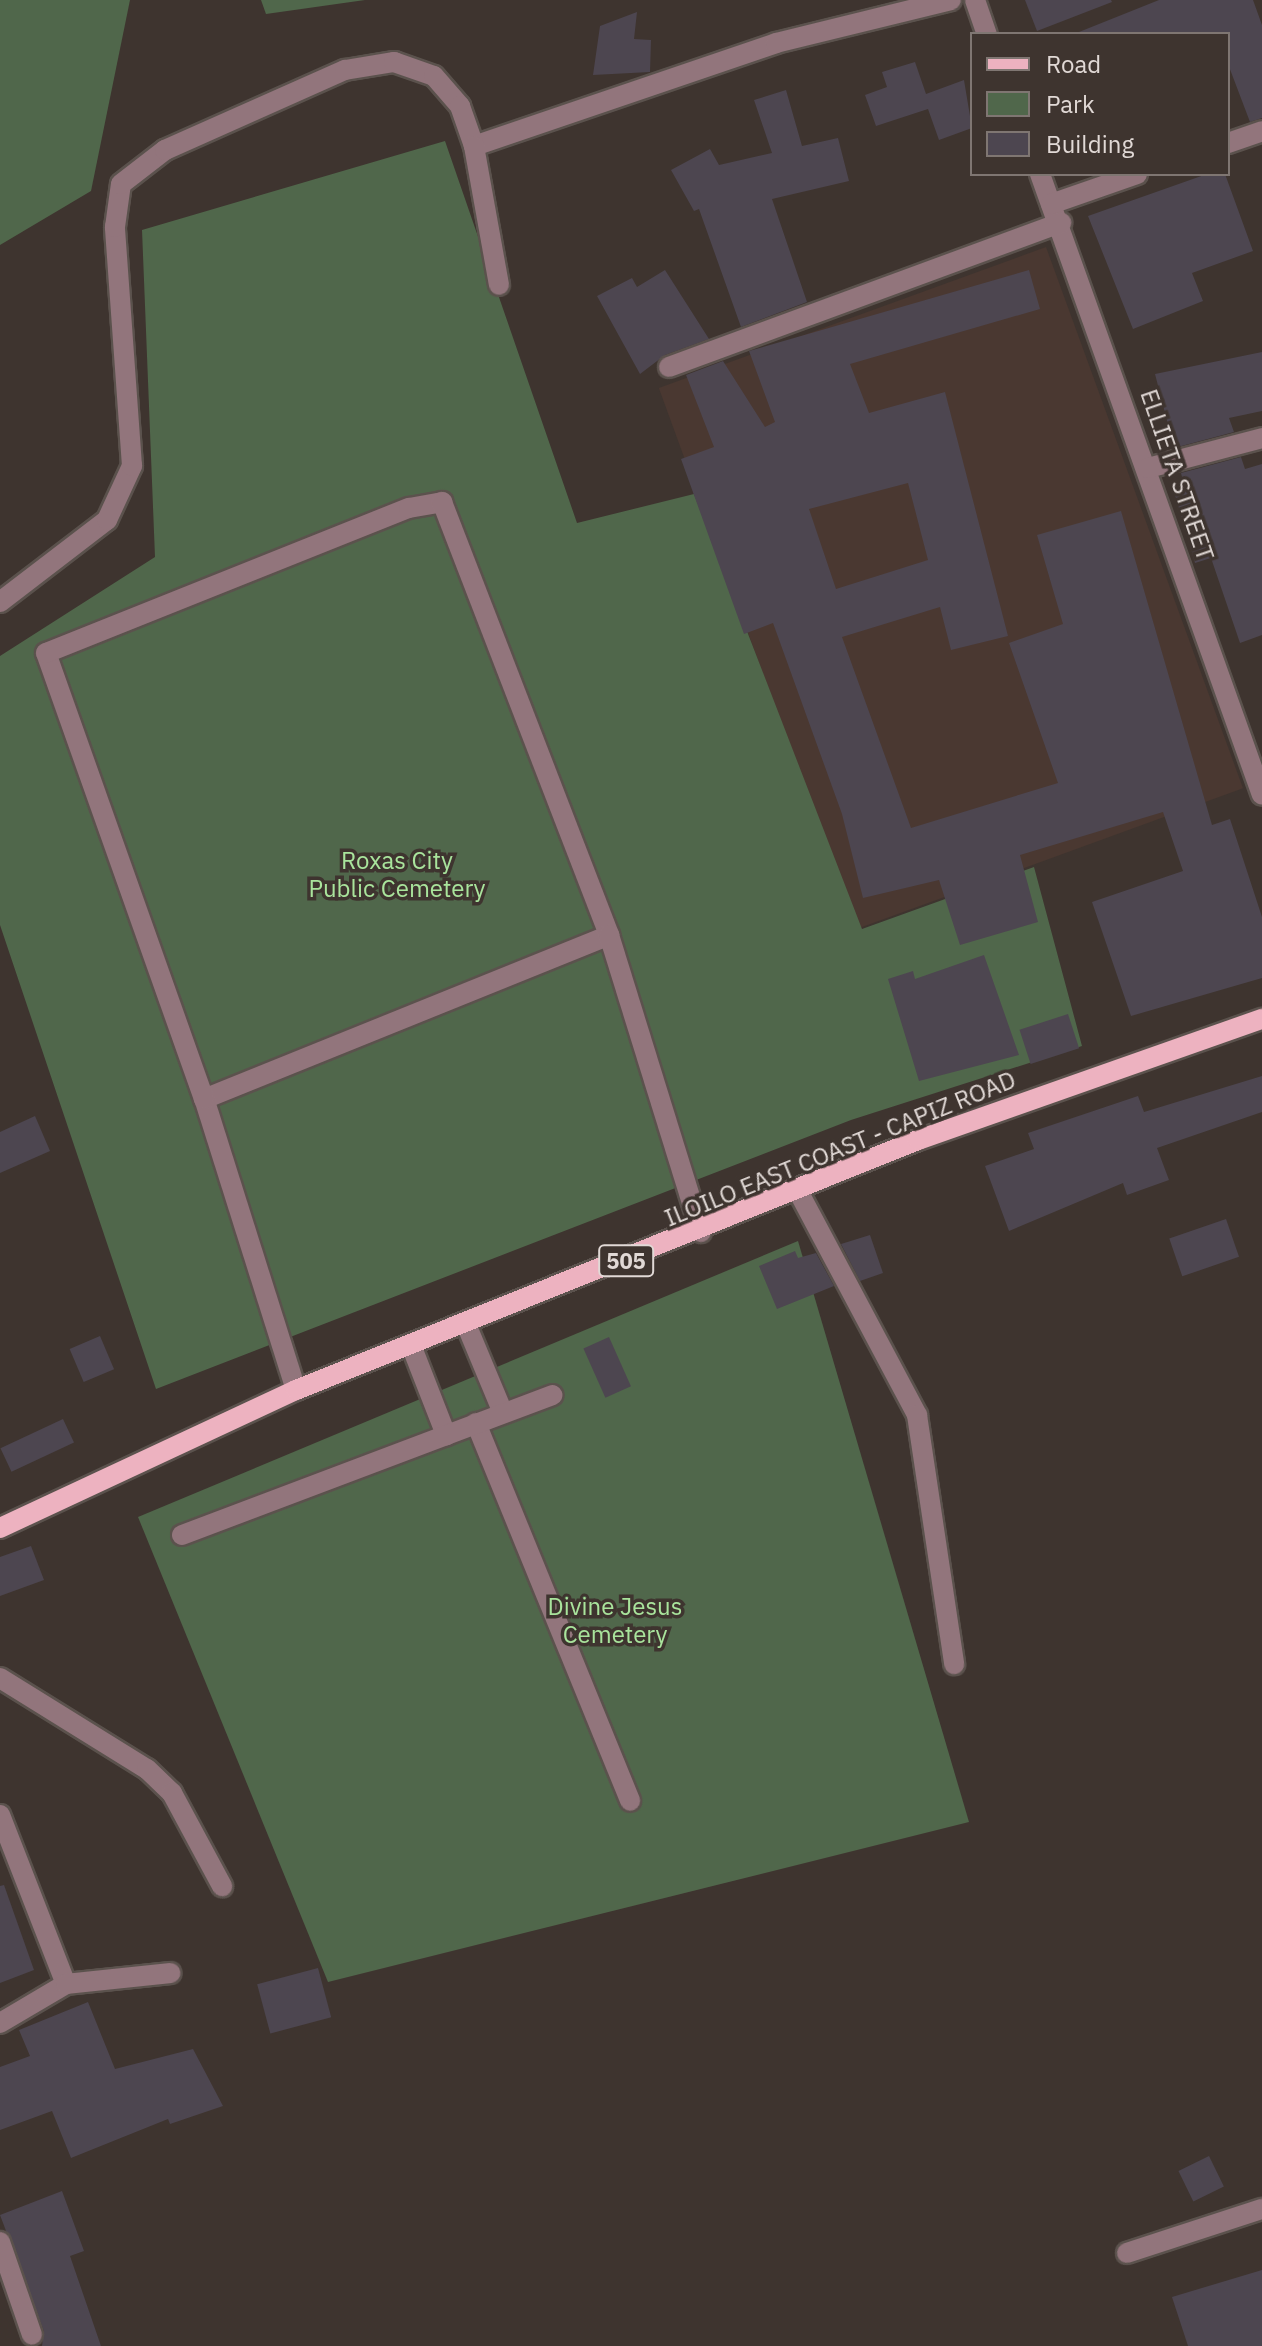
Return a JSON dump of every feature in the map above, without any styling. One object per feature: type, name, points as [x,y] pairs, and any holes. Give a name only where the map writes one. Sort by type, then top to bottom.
[{"type":"main road","name":"ILOILO EAST COAST - CAPIZ ROAD","points":[[0,1528],[296,1390],[701,1232],[918,1140],[1262,1019]]},
{"type":"street","points":[[474,146],[776,43],[951,0]]},
{"type":"street","points":[[975,0],[986,32]]},
{"type":"street","points":[[0,602],[107,520],[132,466],[115,227],[121,184],[165,150],[345,70],[394,62],[434,76],[460,106],[474,146],[499,285]]},
{"type":"street","points":[[1230,142],[1262,131]]},
{"type":"street","name":"ELLIETA STREET","points":[[1041,176],[1061,223],[1262,795]]},
{"type":"street","points":[[1051,204],[1131,176]]},
{"type":"street","points":[[669,367],[1061,223]]},
{"type":"street","points":[[1148,468],[1262,438]]},
{"type":"street","points":[[296,1390],[204,1099],[46,653],[148,612],[442,502],[609,935],[701,1232]]},
{"type":"street","points":[[204,1099],[609,935]]},
{"type":"street","points":[[798,1191],[917,1415],[954,1664]]},
{"type":"street","points":[[466,1324],[503,1413]]},
{"type":"street","points":[[411,1345],[446,1435]]},
{"type":"street","points":[[182,1535],[552,1395]]},
{"type":"street","points":[[476,1423],[630,1801]]},
{"type":"street","points":[[0,1678],[147,1769],[172,1793],[222,1886]]},
{"type":"street","points":[[0,1815],[66,1984]]},
{"type":"street","points":[[0,2023],[66,1984],[170,1973]]},
{"type":"street","points":[[1127,2253],[1262,2209]]},
{"type":"street","points":[[0,2242],[32,2335]]},
{"type":"shaded area","points":[[1046,247],[1243,788],[856,929],[659,388]]},
{"type":"green space","points":[[0,0],[130,0],[91,191],[0,245]]},
{"type":"green space","points":[[261,0],[365,0],[266,14]]},
{"type":"green space","name":"Roxas City Public Cemetery","points":[[445,141],[577,523],[694,494],[862,929],[1034,867],[1082,1046],[851,1120],[156,1389],[0,925],[0,656],[155,557],[142,230]]},
{"type":"green space","name":"Divine Jesus Cemetery","points":[[798,1241],[969,1822],[328,1982],[138,1517]]},
{"type":"building","points":[[1025,0],[1111,0],[1112,2],[1037,31]]},
{"type":"building","points":[[1159,0],[1253,0],[1262,25],[1262,118],[1250,122],[1230,69],[1230,32],[1079,32]]},
{"type":"building","points":[[637,12],[634,39],[651,40],[650,72],[593,75],[600,26]]},
{"type":"building","points":[[915,62],[926,94],[964,80],[970,129],[939,140],[928,109],[876,126],[865,95],[887,87],[882,72]]},
{"type":"building","points":[[786,90],[802,146],[838,138],[849,181],[772,199],[807,302],[741,327],[699,209],[694,211],[671,170],[710,149],[719,165],[772,153],[754,100]]},
{"type":"building","points":[[1201,176],[1226,176],[1253,251],[1192,273],[1203,301],[1133,329],[1088,216]]},
{"type":"building","points":[[665,270],[709,339],[665,355],[640,374],[597,296],[632,278],[637,287]]},
{"type":"building","points":[[1029,270],[1040,309],[850,364],[869,413],[945,392],[1008,636],[951,650],[940,607],[842,637],[911,828],[1058,783],[1009,643],[1063,624],[1037,535],[1121,511],[1212,825],[1230,819],[1262,917],[1262,978],[1131,1016],[1092,902],[1183,871],[1163,812],[1020,855],[1038,922],[960,945],[939,880],[863,898],[842,814],[773,623],[744,634],[681,459],[714,447],[686,375],[723,361],[765,427],[775,422],[749,351]],"holes":[[[908,483],[928,560],[836,589],[809,509]]]},
{"type":"building","points":[[1262,352],[1262,411],[1229,418],[1234,432],[1174,448],[1155,374]]},
{"type":"building","points":[[1241,457],[1245,469],[1262,464],[1262,635],[1240,643],[1211,558],[1195,563],[1173,488],[1184,485],[1181,473]]},
{"type":"building","points":[[984,955],[1019,1055],[919,1081],[888,979],[913,971],[915,979]]},
{"type":"building","points":[[1068,1014],[1079,1048],[1031,1064],[1019,1030]]},
{"type":"building","points":[[1262,1076],[1262,1112],[1157,1148],[1169,1180],[1127,1195],[1123,1183],[1009,1231],[985,1166],[1034,1149],[1028,1133],[1138,1096],[1144,1112]]},
{"type":"building","points":[[35,1116],[50,1151],[0,1173],[0,1132]]},
{"type":"building","points":[[1226,1219],[1239,1257],[1182,1276],[1169,1239]]},
{"type":"building","points":[[870,1235],[883,1273],[860,1281],[841,1244]]},
{"type":"building","points":[[795,1251],[798,1258],[816,1253],[834,1286],[777,1309],[759,1266]]},
{"type":"building","points":[[100,1336],[114,1369],[84,1382],[70,1349]]},
{"type":"building","points":[[609,1337],[631,1386],[605,1398],[583,1348]]},
{"type":"building","points":[[63,1419],[74,1443],[11,1472],[0,1448]]},
{"type":"building","points":[[31,1546],[44,1580],[0,1596],[0,1557]]},
{"type":"building","points":[[4,1885],[34,1970],[0,1983],[0,1886]]},
{"type":"building","points":[[318,1968],[331,2017],[270,2034],[257,1984]]},
{"type":"building","points":[[88,2002],[115,2069],[193,2049],[223,2106],[170,2124],[168,2119],[71,2158],[52,2111],[0,2130],[0,2067],[30,2056],[19,2030]]},
{"type":"building","points":[[1209,2156],[1224,2187],[1193,2201],[1178,2171]]},
{"type":"building","points":[[62,2191],[84,2251],[70,2256],[101,2346],[42,2346],[44,2331],[0,2215]]},
{"type":"building","points":[[1262,2270],[1262,2346],[1188,2346],[1172,2297]]}]
